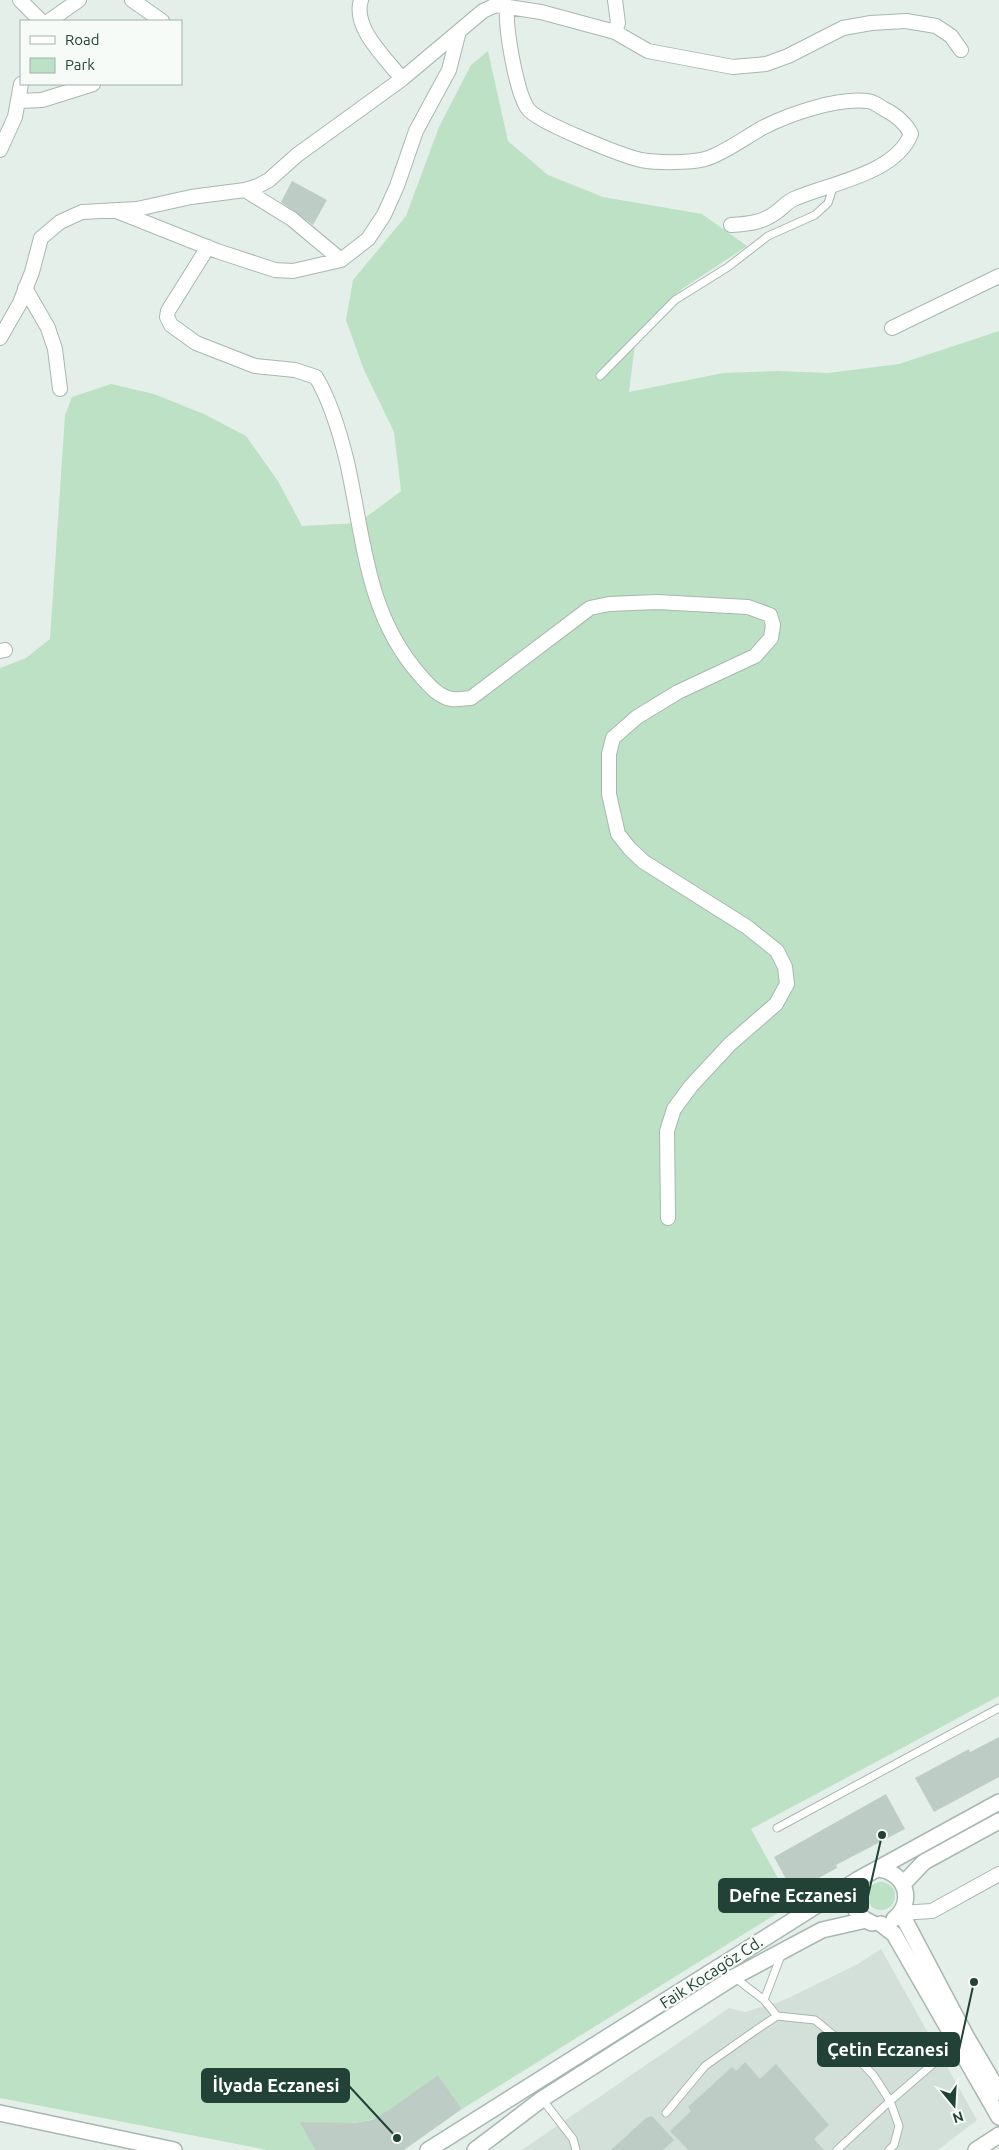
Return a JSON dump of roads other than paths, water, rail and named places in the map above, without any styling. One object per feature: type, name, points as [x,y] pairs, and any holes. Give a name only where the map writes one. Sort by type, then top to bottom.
[{"type":"street","points":[[20,0],[41,20]]},
{"type":"street","points":[[50,20],[79,0]]},
{"type":"street","points":[[132,0],[161,20]]},
{"type":"street","points":[[361,0],[358,12],[361,24],[402,79]]},
{"type":"street","points":[[615,0],[618,23],[615,32]]},
{"type":"street","points":[[0,338],[25,288],[41,238],[60,222],[82,212],[137,209],[191,197],[245,190],[270,180],[298,155],[402,79],[483,11],[496,5],[541,12],[615,32],[648,51],[733,67],[766,64],[788,56],[843,28],[871,23],[906,21],[936,26],[951,36],[961,50]]},
{"type":"street","points":[[507,6],[506,18],[512,57],[524,102],[530,111],[546,122],[641,160],[688,161],[706,158],[788,116],[818,106],[868,101],[889,111],[906,124],[911,134],[906,146],[884,164],[789,201],[767,219],[731,225]]},
{"type":"street","points":[[115,210],[208,247],[275,270],[293,271],[341,260],[368,239],[384,215],[397,186],[416,131],[449,70],[459,31]]},
{"type":"street","points":[[0,150],[15,118],[21,85]]},
{"type":"street","points":[[19,101],[42,100],[90,85]]},
{"type":"street","points":[[245,190],[292,219],[341,260]]},
{"type":"street","points":[[208,247],[168,311],[167,317],[171,325],[196,343],[255,366],[295,370],[316,377],[325,393],[346,462],[365,562],[386,623],[404,657],[433,690],[451,699],[471,698],[590,608],[610,604],[657,602],[748,607],[770,615],[773,625],[771,638],[755,656],[678,692],[637,717],[614,738],[609,754],[609,794],[618,834],[630,849],[644,862],[747,927],[777,951],[785,967],[787,984],[776,1004],[730,1044],[691,1086],[674,1109],[668,1131],[668,1218]]},
{"type":"street","points":[[892,328],[999,276]]},
{"type":"street","points":[[25,288],[48,328],[55,349],[60,389]]},
{"type":"street","name":"Faik Kocagöz Cd.","points":[[428,2150],[857,1880],[999,1802]]},
{"type":"street","points":[[903,1884],[924,1862],[999,1821]]},
{"type":"street","points":[[475,2150],[542,2099],[734,1977],[822,1930],[895,1918],[901,1913],[906,1899],[903,1884],[892,1873],[877,1869]]},
{"type":"street","points":[[901,1913],[932,1911],[999,1874]]},
{"type":"street","points":[[857,1880],[852,1894],[852,1902],[859,1916],[894,1934],[961,2040],[999,2092]]},
{"type":"street","points":[[901,1913],[999,2117]]},
{"type":"street","points":[[0,2114],[174,2150]]},
{"type":"street","points":[[976,2150],[999,2135]]},
{"type":"lane","points":[[600,376],[675,300],[728,267],[768,236],[822,210],[830,198],[834,185]]},
{"type":"lane","points":[[777,1828],[999,1708]]},
{"type":"lane","points":[[764,2000],[783,1951]]},
{"type":"lane","points":[[734,1977],[764,2000],[777,2016]]},
{"type":"lane","points":[[666,2113],[705,2066],[777,2016],[815,2020],[843,2043],[874,2076],[890,2101],[899,2126],[894,2145],[889,2150]]},
{"type":"lane","points":[[837,2150],[961,2040]]},
{"type":"lane","points":[[542,2099],[573,2138],[576,2150]]},
{"type":"place","name":"Defne Eczanesi","points":[[882,1835]]},
{"type":"place","name":"Çetin Eczanesi","points":[[974,1982]]},
{"type":"place","name":"İlyada Eczanesi","points":[[397,2138]]}]
